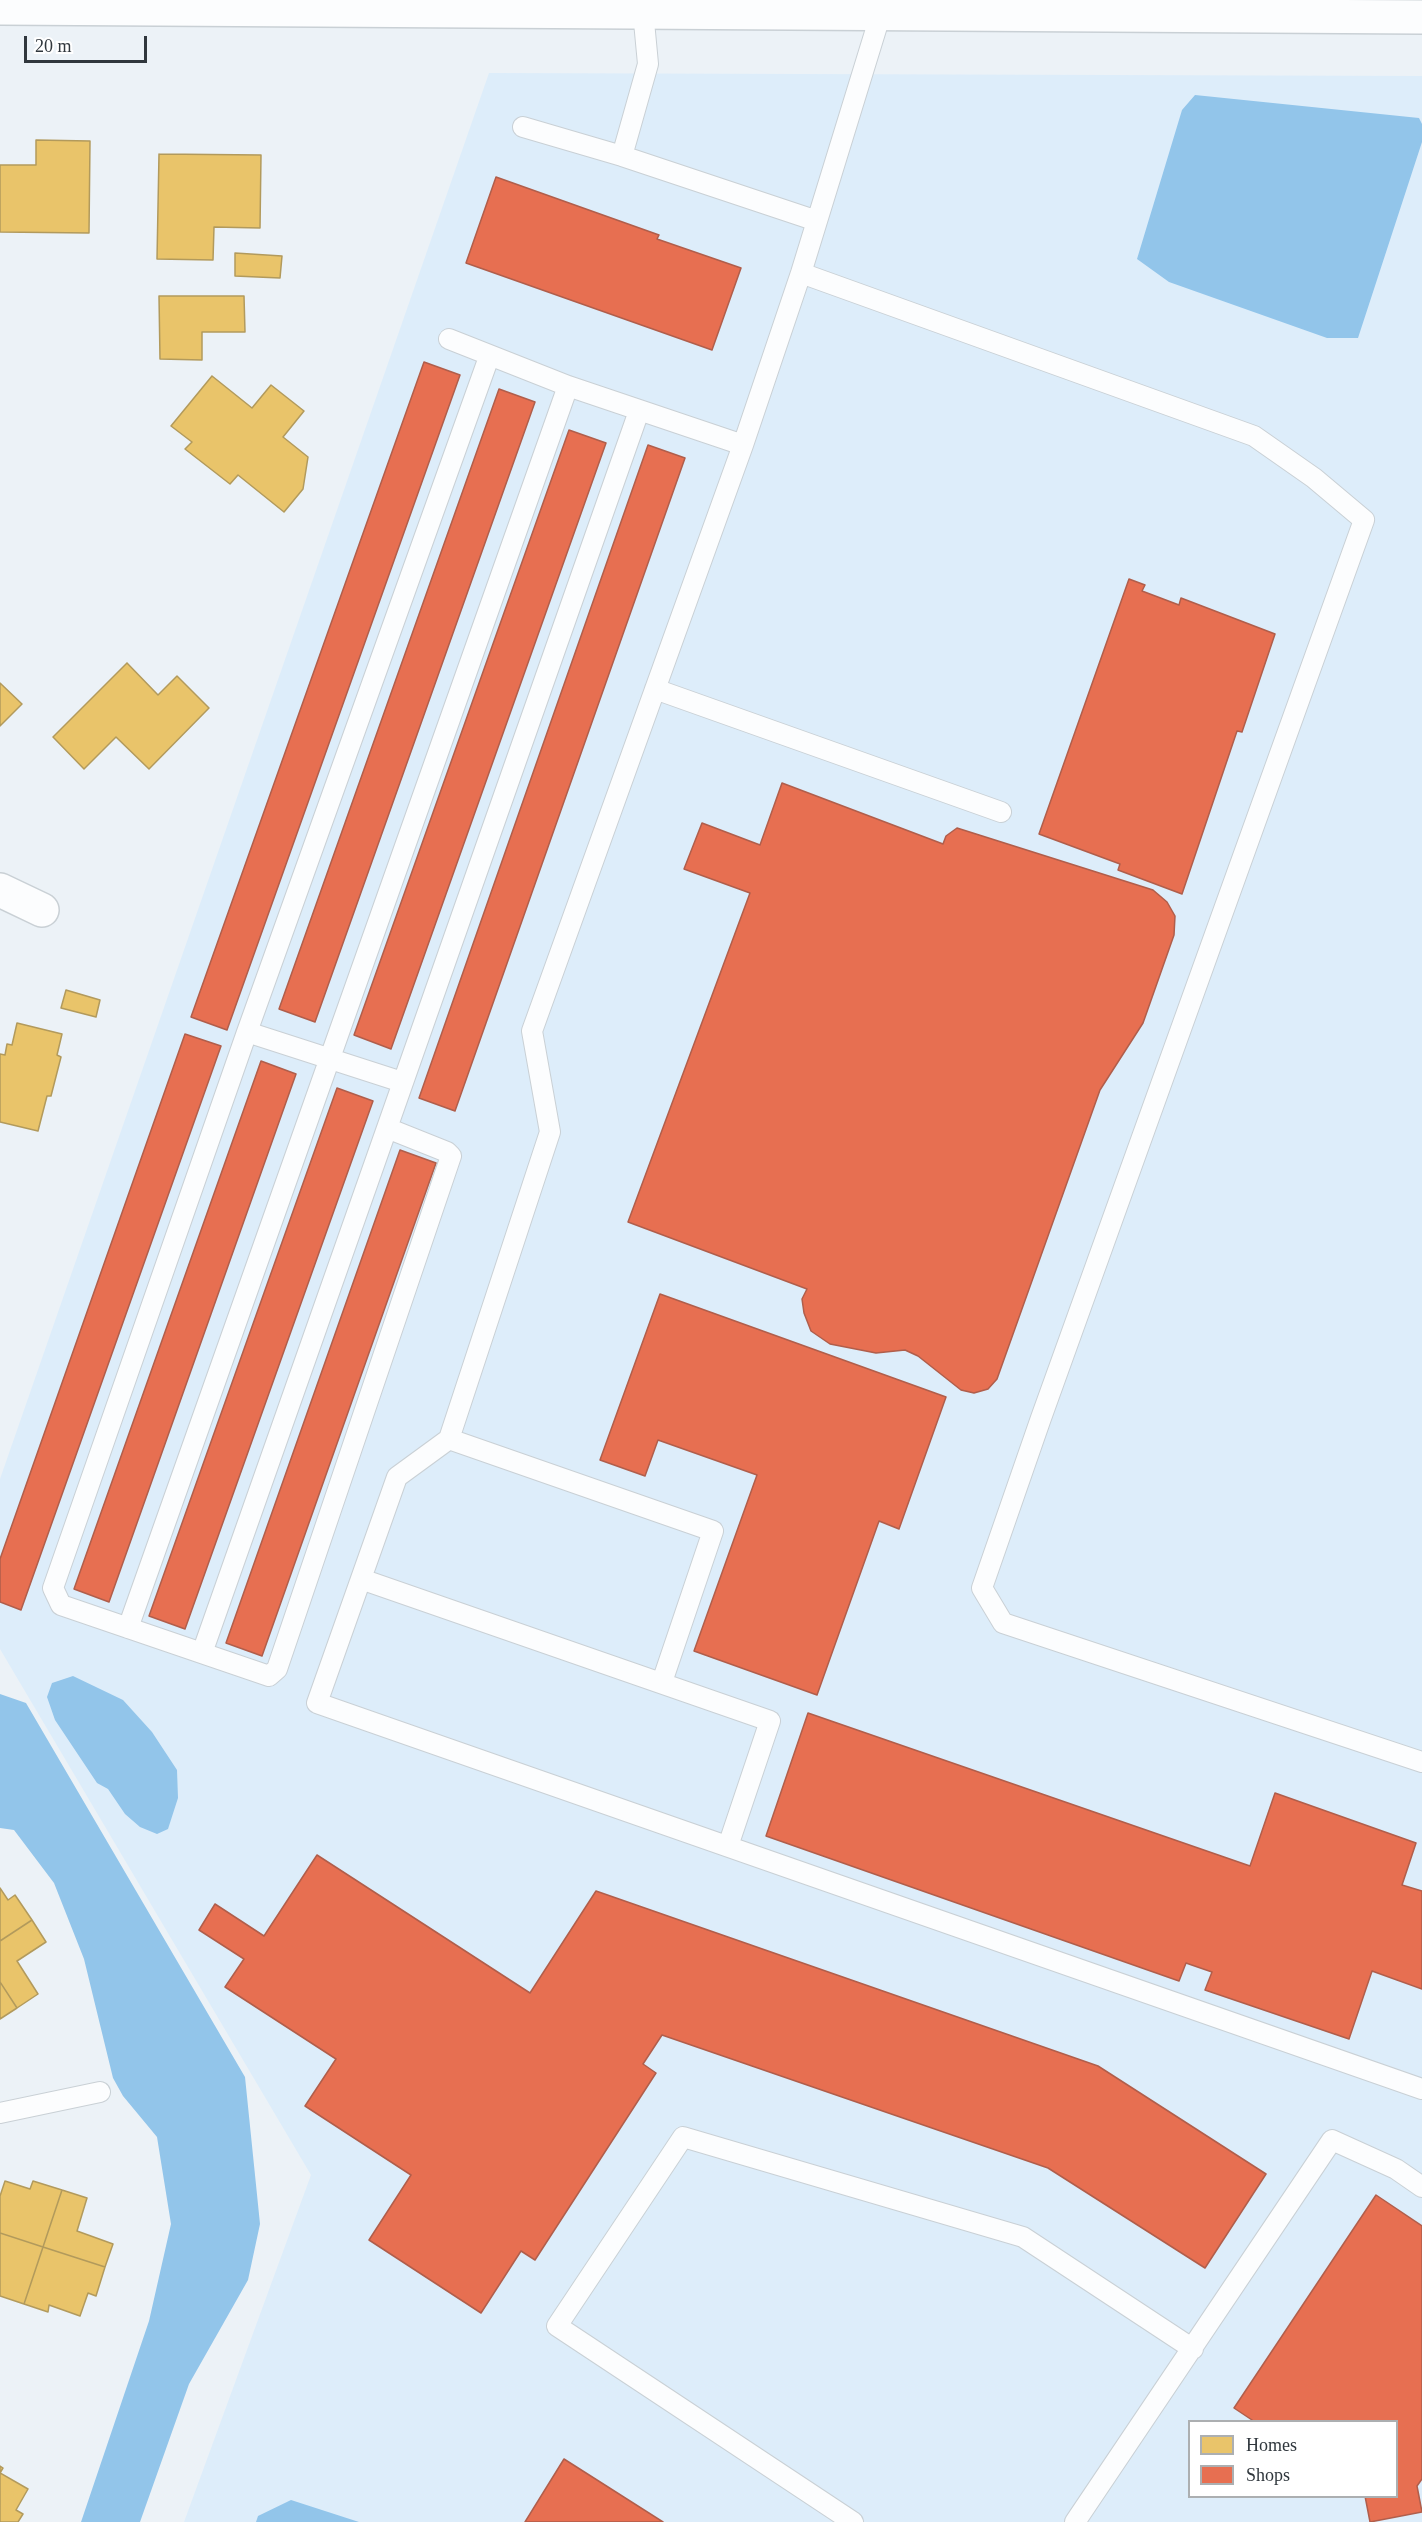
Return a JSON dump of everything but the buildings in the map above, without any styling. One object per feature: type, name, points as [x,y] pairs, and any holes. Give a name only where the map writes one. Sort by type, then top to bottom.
[{"type":"street","points":[[0,8],[218,5],[1422,17]]},
{"type":"street","points":[[0,890],[42,910]]},
{"type":"lane","points":[[622,156],[648,64],[642,11]]},
{"type":"lane","points":[[881,13],[801,273],[743,445],[532,1030],[550,1132],[449,1439],[397,1477],[317,1703],[1422,2089]]},
{"type":"lane","points":[[524,127],[622,156],[817,221]]},
{"type":"lane","points":[[801,273],[1254,436],[1314,478],[1364,520],[982,1588],[1003,1623],[1422,1762]]},
{"type":"lane","points":[[449,339],[489,357],[568,386],[743,445]]},
{"type":"lane","points":[[387,1128],[447,1152],[451,1156],[278,1669],[269,1676],[61,1605],[53,1588],[247,1032],[489,357]]},
{"type":"lane","points":[[128,1628],[568,386]]},
{"type":"lane","points":[[202,1653],[639,411]]},
{"type":"lane","points":[[655,689],[1002,812]]},
{"type":"lane","points":[[247,1032],[402,1082]]},
{"type":"lane","points":[[449,1439],[713,1531],[662,1682]]},
{"type":"lane","points":[[361,1580],[770,1721],[728,1846]]},
{"type":"lane","points":[[0,2113],[100,2092]]},
{"type":"lane","points":[[853,2522],[557,2326],[683,2136],[1023,2237],[1193,2349]]},
{"type":"lane","points":[[1076,2522],[1332,2140],[1396,2169],[1422,2187]]},
{"type":"shaded area","points":[[489,73],[1422,76],[1422,2522],[184,2522],[311,2175],[0,1649],[0,1479]]},
{"type":"water","points":[[1195,95],[1419,118],[1422,124],[1422,142],[1358,338],[1327,338],[1169,282],[1137,259],[1182,110]]},
{"type":"water","points":[[73,1676],[123,1700],[152,1732],[177,1770],[178,1798],[168,1829],[157,1834],[140,1827],[125,1814],[108,1789],[97,1783],[55,1720],[47,1697],[52,1683]]},
{"type":"water","points":[[0,1694],[26,1703],[245,2077],[260,2224],[248,2280],[189,2384],[140,2522],[81,2522],[149,2321],[171,2224],[157,2137],[123,2096],[113,2078],[84,1959],[54,1883],[14,1830],[0,1828]]},
{"type":"water","points":[[291,2500],[359,2522],[256,2522],[258,2516]]}]
